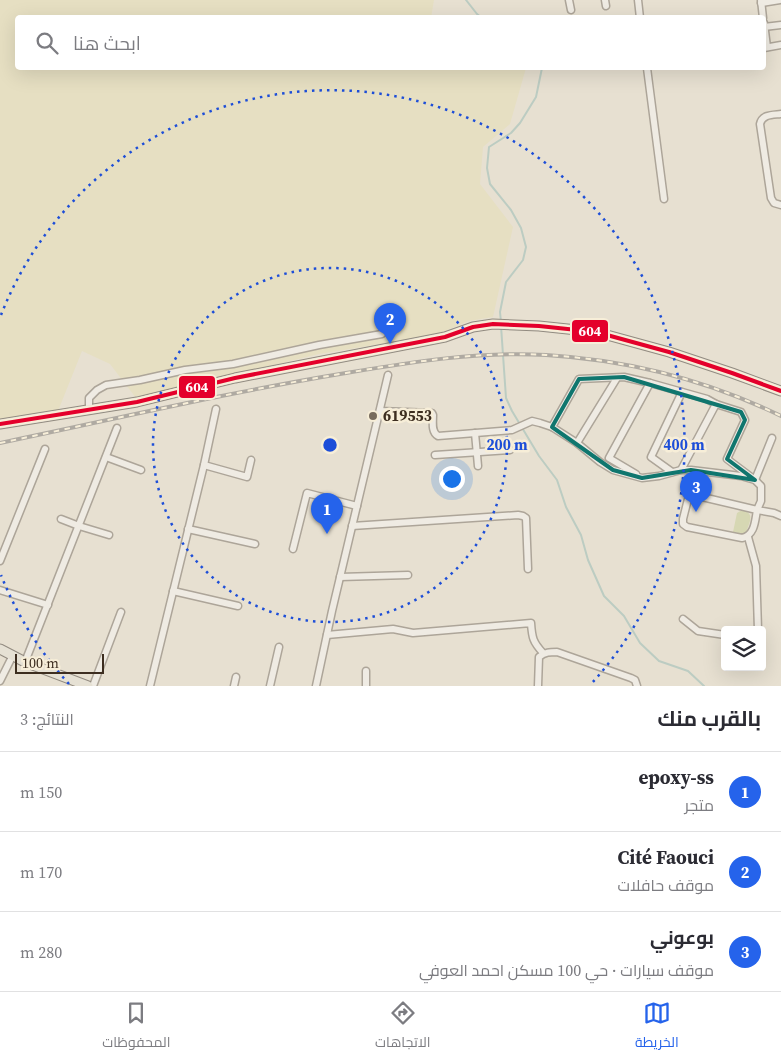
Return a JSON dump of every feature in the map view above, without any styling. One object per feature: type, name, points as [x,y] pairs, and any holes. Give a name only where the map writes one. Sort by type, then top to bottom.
[{"type":"main road","points":[[0,424],[137,402],[235,378],[445,337],[473,327],[493,324],[567,328],[596,332],[669,352],[781,391]]},
{"type":"main road","points":[[0,649],[25,662],[88,686]]},
{"type":"street","points":[[569,0],[571,10]]},
{"type":"street","points":[[638,0],[640,15]]},
{"type":"street","points":[[763,15],[761,1],[780,0]]},
{"type":"street","points":[[766,27],[781,25]]},
{"type":"street","points":[[766,47],[781,45]]},
{"type":"street","points":[[646,70],[664,199]]},
{"type":"street","points":[[781,114],[765,116],[760,121],[770,198],[774,203],[781,205]]},
{"type":"street","points":[[89,410],[89,398],[106,385],[185,370],[233,364],[319,345],[382,334]]},
{"type":"street","points":[[316,686],[388,375]]},
{"type":"street","points":[[552,427],[579,378],[624,377],[706,399],[741,412],[745,420],[727,459],[761,486],[761,501],[757,510],[752,533],[748,537],[742,538],[687,527],[683,524],[686,504],[688,499],[693,496],[698,496],[757,510],[774,513],[781,516]]},
{"type":"street","points":[[577,443],[617,378]]},
{"type":"street","points":[[642,478],[609,458],[650,384]]},
{"type":"street","points":[[672,472],[651,457],[682,392]]},
{"type":"street","points":[[681,470],[716,404]]},
{"type":"street","points":[[150,686],[216,409]]},
{"type":"street","points":[[380,411],[432,413],[433,432],[438,436],[512,430],[532,421],[540,422],[552,427],[577,443],[613,470],[642,478],[681,470],[720,473],[755,480]]},
{"type":"street","points":[[25,662],[117,428]]},
{"type":"street","points":[[475,433],[478,466]]},
{"type":"street","points":[[755,480],[772,438]]},
{"type":"street","points":[[0,561],[45,449]]},
{"type":"street","points":[[435,455],[510,450]]},
{"type":"street","points":[[106,457],[141,470]]},
{"type":"street","points":[[204,465],[247,477],[251,460]]},
{"type":"street","points":[[293,549],[306,493],[357,506]]},
{"type":"street","points":[[352,526],[523,516],[526,518],[528,569]]},
{"type":"street","points":[[61,519],[109,535]]},
{"type":"street","points":[[188,528],[255,544]]},
{"type":"street","points":[[748,537],[756,566],[758,626]]},
{"type":"street","points":[[340,577],[408,575]]},
{"type":"street","points":[[0,590],[48,605]]},
{"type":"street","points":[[173,591],[238,606]]},
{"type":"street","points":[[93,686],[121,612]]},
{"type":"street","points":[[683,619],[698,631],[721,634]]},
{"type":"street","points":[[327,635],[393,629],[413,633],[531,623],[535,645],[543,653]]},
{"type":"street","points":[[270,686],[279,647]]},
{"type":"street","points":[[538,686],[540,657],[543,653],[550,652],[557,652],[631,678],[635,680],[638,686]]},
{"type":"street","points":[[0,681],[13,655]]},
{"type":"street","points":[[366,671],[366,686]]},
{"type":"street","points":[[234,686],[236,677]]},
{"type":"highlighted area","points":[[624,377],[741,412],[745,420],[727,459],[755,480],[691,470],[642,478],[613,470],[552,427],[579,379]]},
{"type":"shaded area","points":[[0,0],[434,0],[432,15],[15,15],[15,70],[525,70],[510,124],[483,147],[480,184],[513,227],[493,317],[469,321],[435,335],[319,354],[136,398],[110,364],[82,351],[58,411],[0,420]]},
{"type":"green space","points":[[742,510],[749,513],[750,516],[746,533],[743,534],[733,532],[737,513]]},
{"type":"waterway","points":[[466,0],[478,15]]},
{"type":"waterway","points":[[501,322],[500,312],[506,282],[523,260],[526,247],[521,228],[511,210],[490,184],[487,168],[489,147],[511,133],[520,123],[536,97],[542,70]]},
{"type":"waterway","points":[[501,326],[506,398],[539,456],[557,480],[566,507],[581,535],[588,560],[604,596],[624,616],[640,643],[659,661],[688,671],[704,686]]},
{"type":"railway","points":[[0,443],[303,380],[421,361],[521,354],[577,358],[637,367],[696,382],[753,403],[781,416]]},
{"type":"transit line","name":"604","points":[[0,424],[137,402],[235,378],[445,337],[473,327],[493,324],[539,326],[596,332],[669,352],[781,391]]},
{"type":"place","name":"Cité Faouci","points":[[390,344]]},
{"type":"place","name":"619553","points":[[373,416]]},
{"type":"place","name":"بوعوني","points":[[696,512]]},
{"type":"place","name":"epoxy-ss","points":[[327,534]]}]
